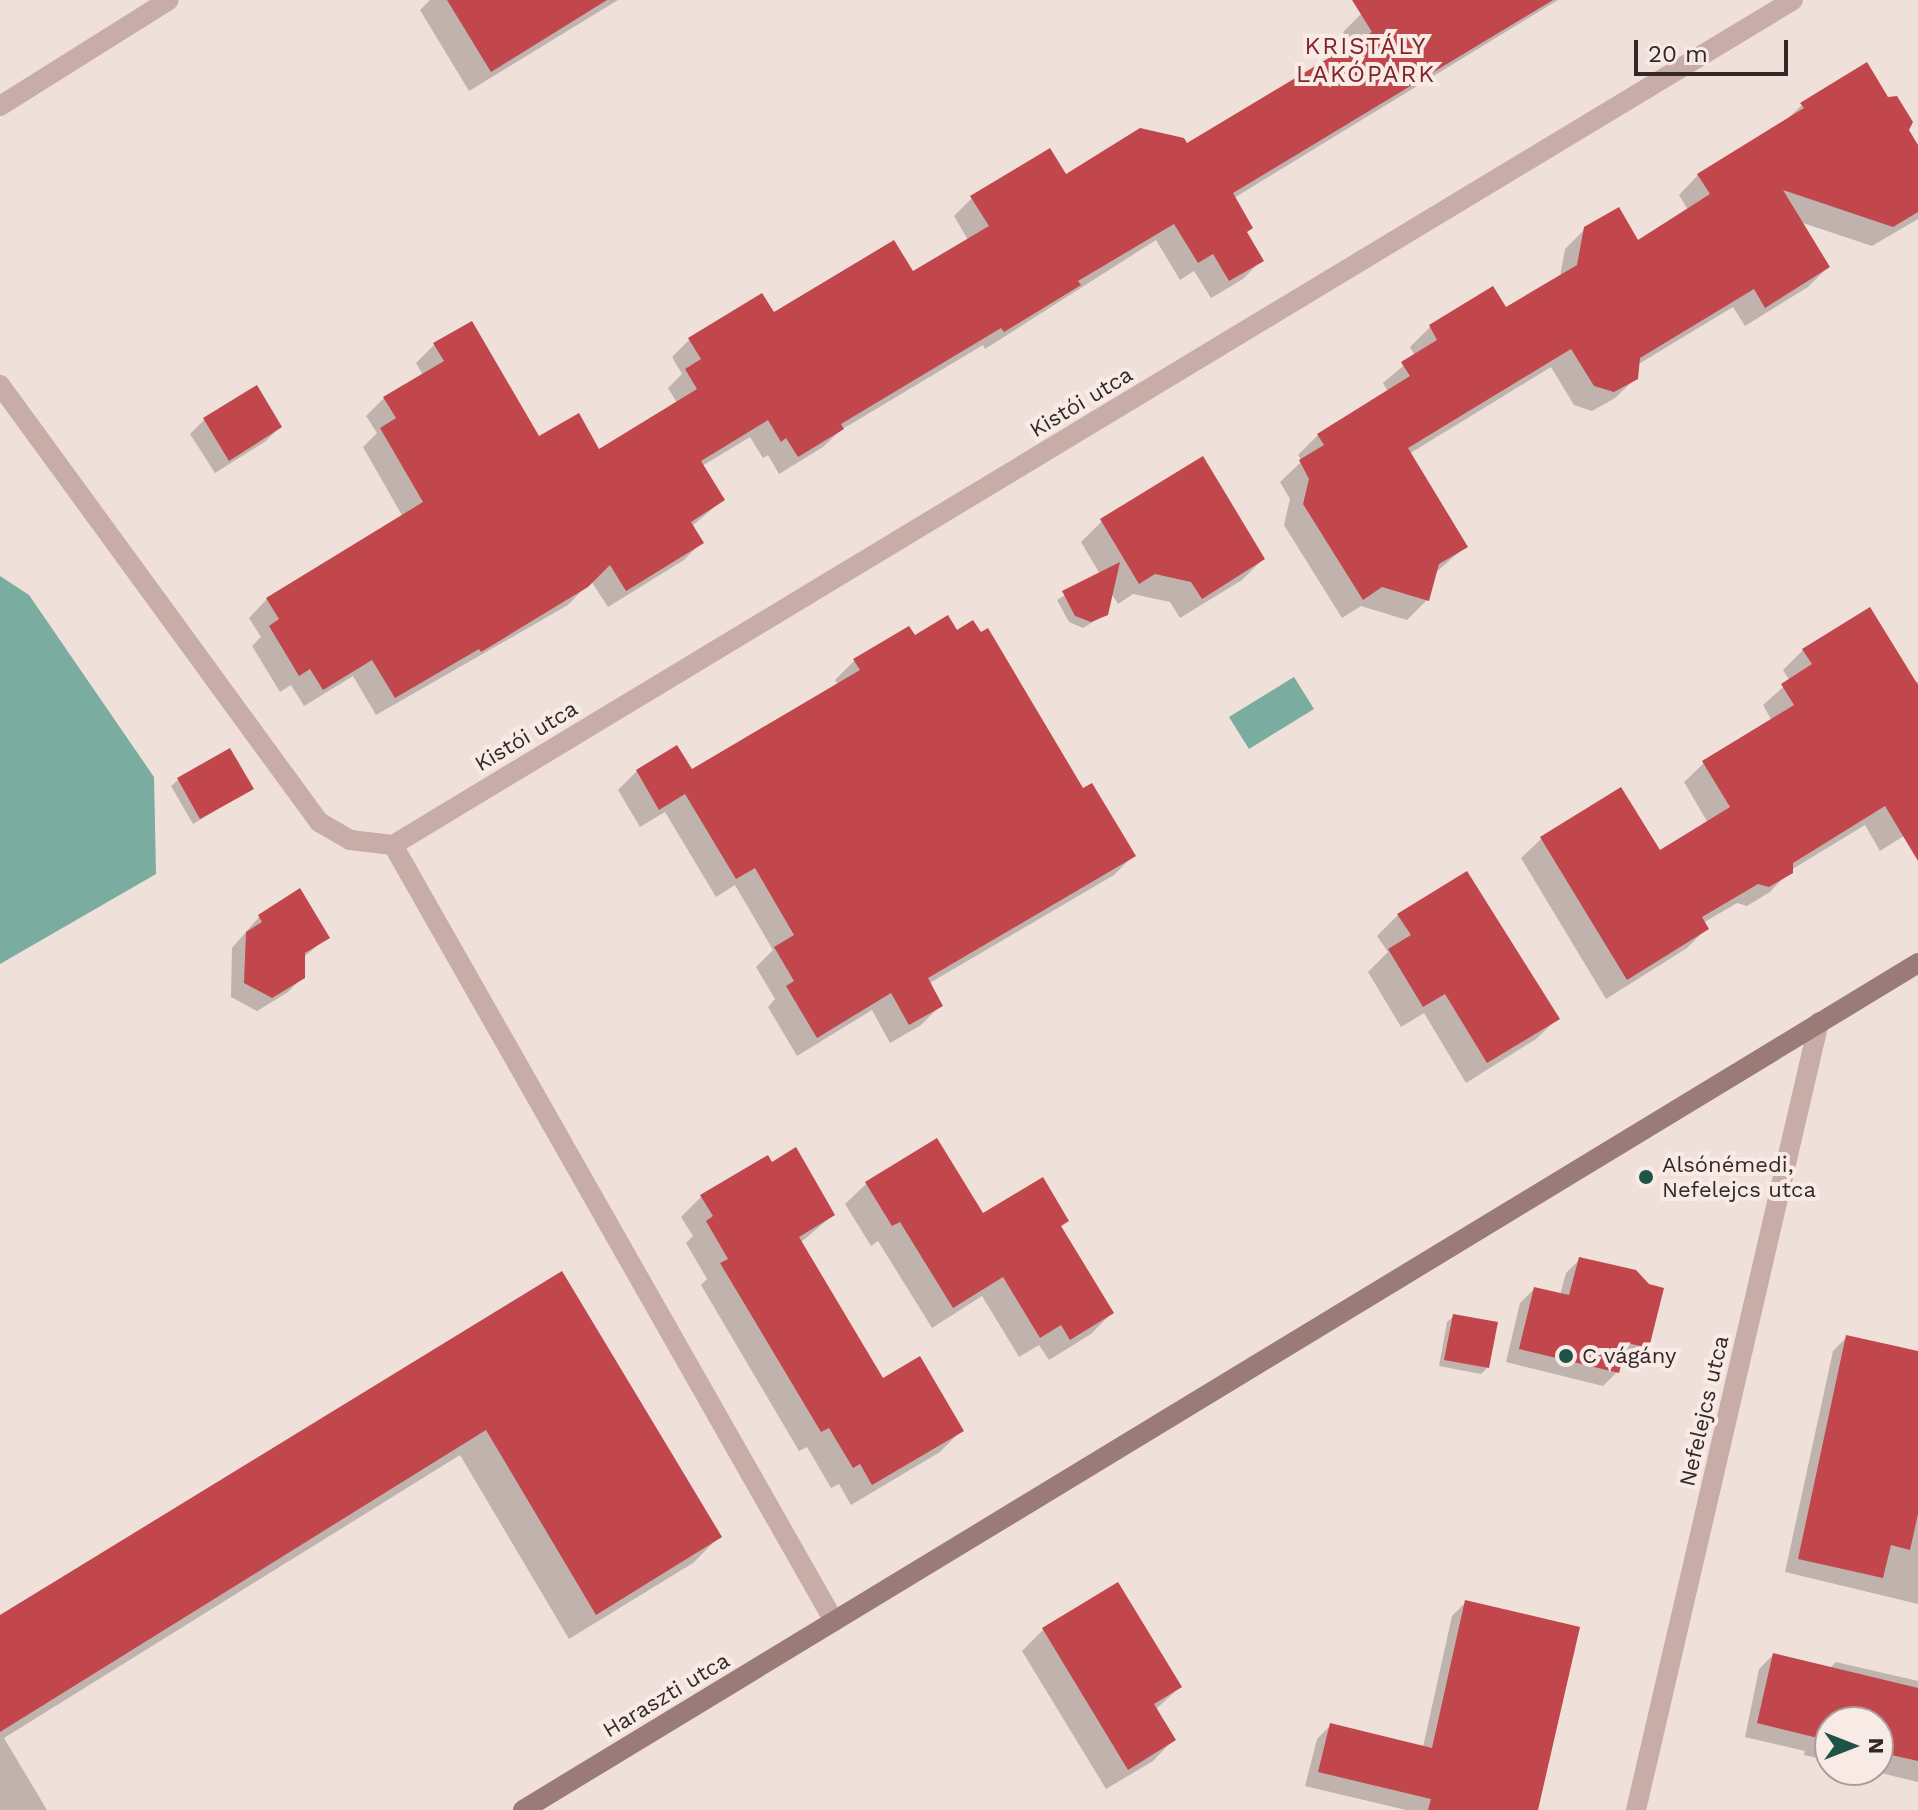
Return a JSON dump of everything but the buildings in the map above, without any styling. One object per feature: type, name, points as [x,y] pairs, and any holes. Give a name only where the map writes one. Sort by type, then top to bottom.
[{"type":"main road","name":"Haraszti utca","points":[[523,1810],[1918,963]]},
{"type":"street","points":[[0,106],[169,0]]},
{"type":"street","name":"Kistói utca","points":[[393,845],[1793,0]]},
{"type":"street","points":[[0,385],[319,822],[350,840],[393,845],[834,1621]]},
{"type":"street","name":"Nefelejcs utca","points":[[1636,1810],[1819,1022]]},
{"type":"water","points":[[0,576],[29,595],[154,777],[156,874],[0,964]]},
{"type":"water","points":[[1294,677],[1314,709],[1249,749],[1229,717]]},
{"type":"place","name":"Alsónémedi, Nefelejcs utca","points":[[1646,1177]]},
{"type":"place","name":"C vágány","points":[[1566,1356]]},
{"type":"district","name":"KRISTÁLY LAKÓPARK","points":[[1366,61]]}]
